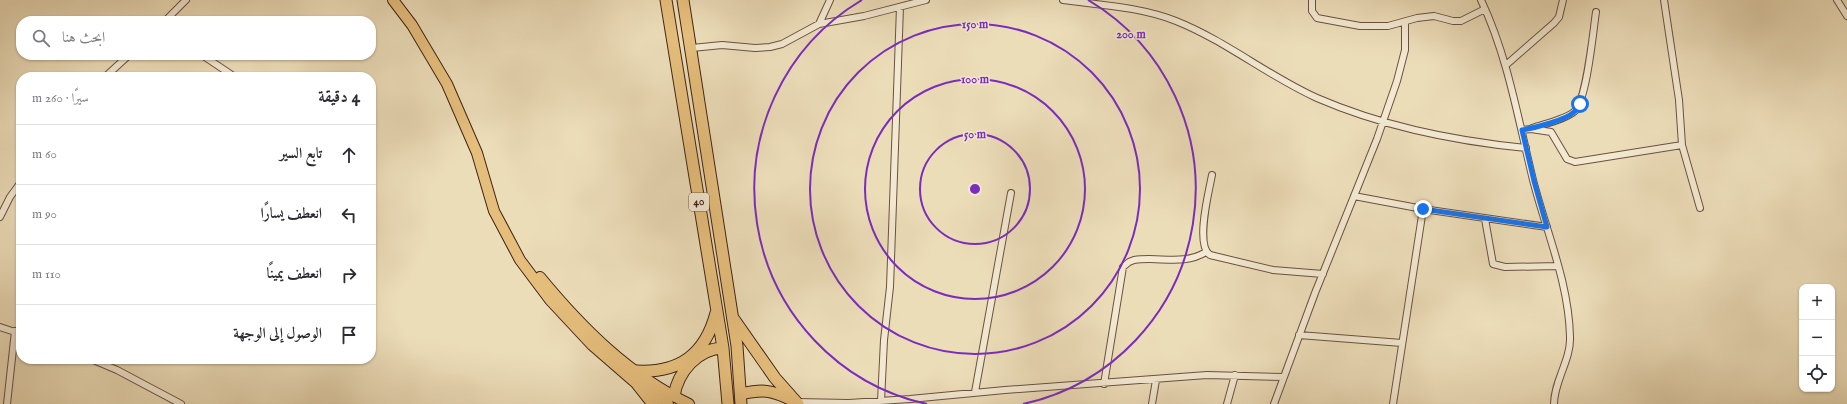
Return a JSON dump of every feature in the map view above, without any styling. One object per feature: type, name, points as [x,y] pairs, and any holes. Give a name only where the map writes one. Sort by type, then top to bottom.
[{"type":"highway","name":"40","points":[[666,0],[723,348],[728,404]]},
{"type":"highway","name":"40","points":[[683,0],[692,48],[732,316],[741,399]]},
{"type":"highway","points":[[637,371],[663,371],[676,367],[688,359],[710,333],[717,309]]},
{"type":"highway","points":[[732,316],[775,378],[797,403]]},
{"type":"highway","points":[[671,400],[680,375],[691,363],[710,349],[723,348]]},
{"type":"highway","points":[[638,385],[653,404]]},
{"type":"highway","points":[[741,399],[757,390],[766,390],[780,394],[797,403]]},
{"type":"main road","points":[[393,0],[412,25],[438,66],[477,153],[494,211],[523,265],[592,345],[638,385],[671,400],[689,404]]},
{"type":"main road","points":[[552,297],[615,356],[637,371],[671,400]]},
{"type":"street","points":[[170,16],[186,0]]},
{"type":"street","points":[[819,24],[830,0]]},
{"type":"street","points":[[692,48],[722,45],[755,48],[770,47],[782,44],[819,24],[926,0]]},
{"type":"street","points":[[1063,0],[1150,13],[1175,20],[1211,37],[1305,92],[1382,122],[1474,142],[1526,148]]},
{"type":"street","points":[[1312,0],[1312,11],[1317,18],[1372,27],[1388,26],[1434,16],[1453,21],[1460,21],[1485,9]]},
{"type":"street","points":[[1481,0],[1506,65],[1526,148],[1558,266],[1566,304],[1570,347],[1554,392],[1554,404]]},
{"type":"street","points":[[1506,65],[1554,23],[1558,17],[1564,0]]},
{"type":"street","points":[[1664,0],[1679,100],[1682,145],[1700,208]]},
{"type":"street","points":[[1837,0],[1847,16]]},
{"type":"street","points":[[881,401],[884,340],[890,287],[900,7]]},
{"type":"street","points":[[1522,130],[1531,129],[1568,116],[1578,108],[1584,85],[1596,12]]},
{"type":"street","points":[[1274,404],[1299,335],[1382,122],[1403,63],[1405,50],[1405,22]]},
{"type":"street","points":[[110,72],[124,60]]},
{"type":"street","points":[[210,60],[228,72]]},
{"type":"street","points":[[1531,129],[1551,132],[1555,136],[1567,159],[1575,162],[1682,145]]},
{"type":"street","points":[[1212,175],[1202,235],[1204,249],[1206,252],[1210,255],[1274,270],[1323,274]]},
{"type":"street","points":[[0,217],[16,189]]},
{"type":"street","points":[[975,392],[1011,193]]},
{"type":"street","points":[[1354,196],[1485,219],[1547,227]]},
{"type":"street","points":[[1393,404],[1423,209]]},
{"type":"street","points":[[1485,219],[1493,264],[1505,267],[1558,266]]},
{"type":"street","points":[[1104,384],[1123,268],[1129,262],[1134,260],[1188,260],[1206,252]]},
{"type":"street","points":[[0,327],[16,331]]},
{"type":"street","points":[[1299,335],[1402,343]]},
{"type":"street","points":[[7,404],[16,345]]},
{"type":"street","points":[[102,364],[132,377],[181,404]]},
{"type":"street","points":[[797,403],[849,403],[881,401],[975,392],[1104,384],[1192,376],[1235,374],[1284,377]]},
{"type":"street","points":[[1227,404],[1235,374]]},
{"type":"street","points":[[1152,404],[1156,380]]},
{"type":"street","points":[[936,404],[938,396]]},
{"type":"route","points":[[1423,209],[1547,227],[1522,130],[1531,129],[1568,116],[1578,108],[1580,104]]}]
